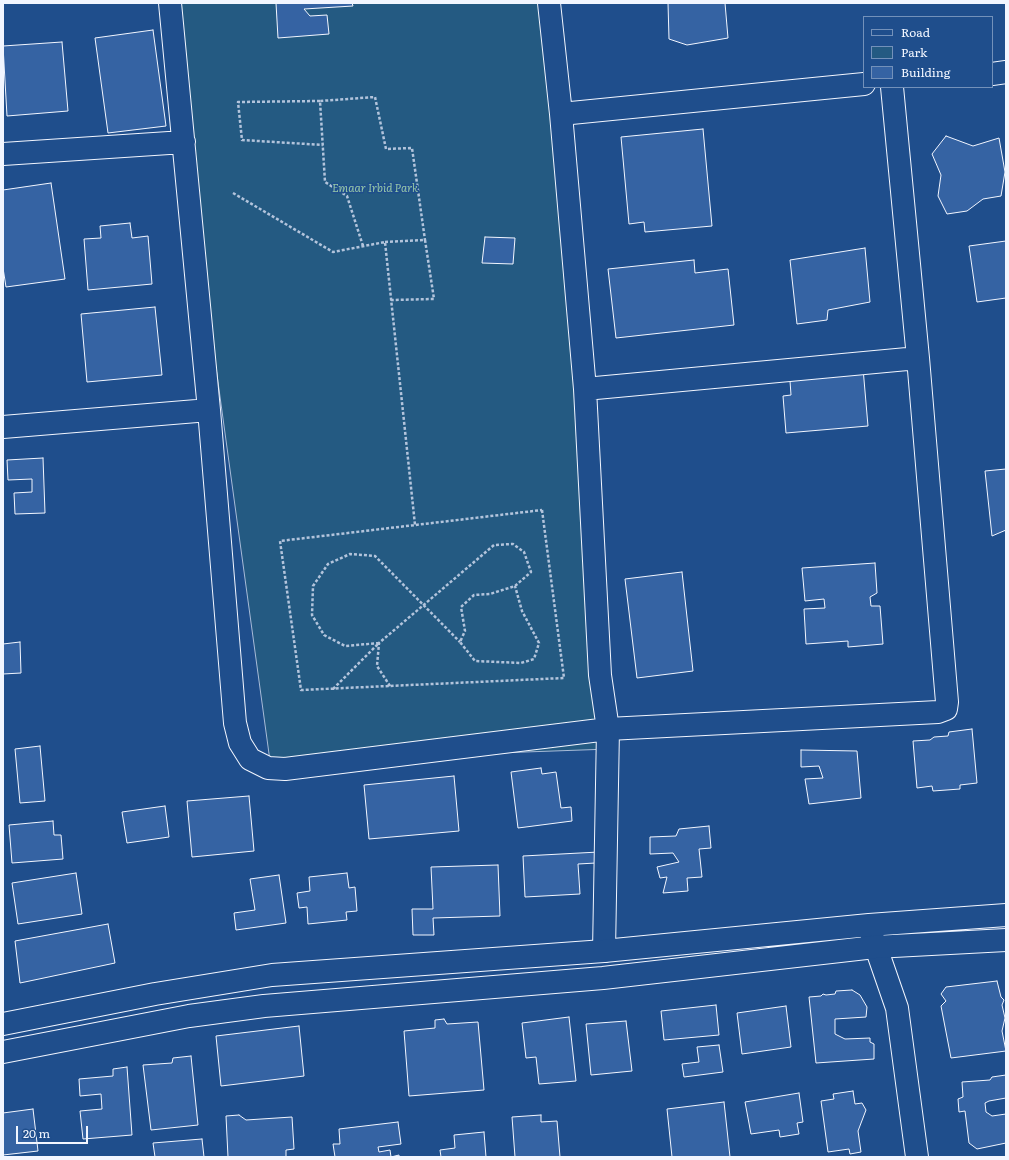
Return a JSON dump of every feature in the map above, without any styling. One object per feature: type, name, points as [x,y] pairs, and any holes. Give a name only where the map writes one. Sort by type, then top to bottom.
[{"type":"street","points":[[170,3],[184,142],[235,723],[240,743],[250,759],[268,768],[285,769],[608,729],[938,712],[946,709],[947,702],[918,358],[892,88]]},
{"type":"street","points":[[549,3],[561,114],[585,389],[600,675],[608,729],[604,951]]},
{"type":"street","points":[[993,74],[1006,72]]},
{"type":"street","points":[[561,114],[863,84]]},
{"type":"street","points":[[3,154],[184,142]]},
{"type":"street","points":[[585,389],[918,358]]},
{"type":"street","points":[[3,427],[208,410]]},
{"type":"street","points":[[3,1024],[147,996],[272,975],[604,951],[869,925],[1006,915]]},
{"type":"street","points":[[869,925],[875,947],[897,1008],[917,1157]]},
{"type":"street","points":[[3,1052],[189,1016],[264,1006],[603,978],[875,947],[1006,940]]},
{"type":"path","points":[[323,145],[242,140],[238,102],[320,101],[375,97],[386,150],[412,148],[434,299],[391,300]]},
{"type":"path","points":[[320,101],[325,182],[347,196],[364,246]]},
{"type":"path","points":[[234,193],[333,252],[385,242],[425,240]]},
{"type":"path","points":[[385,242],[415,525]]},
{"type":"path","points":[[542,510],[564,678],[301,690],[280,541],[415,525],[542,510]]},
{"type":"path","points":[[333,689],[379,643],[494,546],[513,544],[524,552],[531,572],[515,586],[490,594],[474,595],[462,607],[465,631],[460,642]]},
{"type":"path","points":[[379,643],[345,646],[324,635],[312,615],[313,586],[328,564],[350,554],[375,556],[460,642],[475,661],[521,663],[534,659],[539,643],[522,611],[515,586]]},
{"type":"path","points":[[379,643],[377,666],[390,686]]},
{"type":"green space","name":"Emaar Irbid Park","points":[[166,3],[541,3],[610,749],[270,761]]},
{"type":"building","points":[[276,3],[352,3],[353,6],[304,9],[310,16],[327,15],[329,34],[278,38]]},
{"type":"building","points":[[668,3],[725,3],[728,38],[687,45],[669,39]]},
{"type":"building","points":[[153,30],[166,126],[108,133],[95,38]]},
{"type":"building","points":[[62,42],[68,111],[7,116],[3,46]]},
{"type":"building","points":[[703,129],[712,226],[645,232],[644,222],[629,224],[621,137]]},
{"type":"building","points":[[946,136],[973,146],[999,138],[1005,172],[1001,196],[983,199],[967,211],[947,214],[938,196],[941,175],[932,154]]},
{"type":"building","points":[[51,183],[65,279],[6,287],[3,268],[3,190]]},
{"type":"building","points":[[130,223],[132,238],[148,236],[152,284],[88,290],[84,239],[101,238],[100,226]]},
{"type":"building","points":[[485,237],[515,238],[513,264],[482,263]]},
{"type":"building","points":[[1006,241],[1006,298],[977,302],[969,246]]},
{"type":"building","points":[[865,248],[870,302],[828,310],[827,320],[797,324],[790,260]]},
{"type":"building","points":[[694,260],[695,273],[728,269],[734,325],[616,338],[608,269]]},
{"type":"building","points":[[155,307],[162,375],[87,382],[81,314]]},
{"type":"building","points":[[863,368],[868,426],[786,433],[783,396],[791,395],[790,381]]},
{"type":"building","points":[[43,458],[45,513],[15,514],[14,493],[32,492],[32,479],[8,480],[7,460]]},
{"type":"building","points":[[1006,469],[1006,530],[992,536],[985,471]]},
{"type":"building","points":[[875,563],[877,593],[870,597],[871,606],[880,606],[883,644],[848,647],[848,641],[806,644],[804,609],[825,608],[824,599],[805,601],[802,568]]},
{"type":"building","points":[[682,572],[693,671],[637,678],[625,579]]},
{"type":"building","points":[[20,642],[21,673],[3,674],[3,644]]},
{"type":"building","points":[[972,729],[977,783],[960,785],[960,789],[933,791],[932,786],[917,788],[913,741],[930,740],[934,737],[948,736],[949,732]]},
{"type":"building","points":[[40,746],[45,801],[20,803],[15,749]]},
{"type":"building","points":[[801,750],[857,751],[861,798],[809,804],[805,779],[823,778],[819,766],[801,767]]},
{"type":"building","points":[[541,768],[542,774],[556,772],[561,808],[571,807],[572,821],[518,828],[511,772]]},
{"type":"building","points":[[454,776],[459,831],[369,839],[364,785]]},
{"type":"building","points":[[249,796],[254,851],[192,857],[187,801]]},
{"type":"building","points":[[165,806],[169,837],[127,843],[122,812]]},
{"type":"building","points":[[53,821],[54,835],[61,835],[63,859],[12,863],[9,825]]},
{"type":"building","points":[[709,826],[711,848],[699,849],[702,877],[687,878],[688,891],[663,893],[667,877],[660,878],[657,867],[679,862],[673,853],[650,854],[650,837],[676,836],[679,829]]},
{"type":"building","points":[[599,852],[596,863],[578,864],[580,894],[525,897],[523,856]]},
{"type":"building","points":[[498,865],[500,916],[433,918],[434,935],[413,935],[412,909],[433,909],[431,867]]},
{"type":"building","points":[[76,873],[82,914],[18,924],[12,883]]},
{"type":"building","points":[[347,873],[349,888],[355,887],[357,911],[346,912],[347,920],[308,924],[307,907],[299,908],[297,893],[310,891],[309,877]]},
{"type":"building","points":[[279,875],[286,923],[236,930],[234,913],[255,910],[250,879]]},
{"type":"building","points":[[108,924],[115,963],[20,983],[15,941]]},
{"type":"building","points":[[997,981],[1001,997],[1004,1000],[1002,1005],[1005,1018],[1002,1031],[1006,1051],[951,1058],[941,1006],[946,1001],[941,994],[946,987]]},
{"type":"building","points":[[852,990],[860,995],[867,1007],[866,1017],[835,1019],[835,1034],[845,1039],[870,1038],[870,1042],[874,1044],[874,1059],[816,1063],[809,997],[821,996],[823,994],[835,994],[836,991]]},
{"type":"building","points":[[716,1005],[719,1035],[664,1040],[661,1011]]},
{"type":"building","points":[[786,1006],[791,1047],[742,1054],[737,1013]]},
{"type":"building","points":[[569,1017],[576,1081],[539,1084],[536,1057],[526,1058],[522,1023]]},
{"type":"building","points":[[444,1019],[447,1024],[478,1022],[484,1090],[409,1096],[404,1031],[435,1028],[435,1020]]},
{"type":"building","points":[[626,1021],[632,1071],[591,1075],[586,1024]]},
{"type":"building","points":[[299,1026],[304,1076],[221,1086],[216,1036]]},
{"type":"building","points":[[719,1045],[723,1072],[684,1077],[682,1064],[699,1062],[697,1047]]},
{"type":"building","points":[[191,1056],[198,1125],[151,1130],[143,1065],[172,1063],[173,1058]]},
{"type":"building","points":[[127,1067],[132,1135],[83,1139],[80,1111],[102,1109],[101,1094],[80,1096],[79,1079],[113,1076],[113,1069]]},
{"type":"building","points":[[1006,1075],[1006,1098],[985,1103],[986,1112],[992,1116],[1006,1114],[1006,1143],[977,1149],[969,1143],[965,1111],[959,1112],[958,1099],[963,1097],[962,1082],[990,1080],[992,1077]]},
{"type":"building","points":[[853,1091],[855,1104],[862,1103],[866,1110],[858,1131],[861,1152],[850,1154],[849,1149],[828,1152],[821,1101],[834,1099],[833,1094]]},
{"type":"building","points":[[799,1093],[803,1122],[797,1123],[799,1134],[780,1137],[779,1130],[751,1134],[745,1102]]},
{"type":"building","points":[[724,1102],[730,1157],[672,1157],[667,1109]]},
{"type":"building","points":[[33,1109],[38,1151],[3,1155],[3,1113]]},
{"type":"building","points":[[239,1115],[246,1120],[292,1117],[294,1149],[286,1150],[286,1157],[228,1157],[226,1116]]},
{"type":"building","points":[[541,1115],[541,1122],[557,1121],[560,1157],[515,1157],[512,1117]]},
{"type":"building","points":[[398,1122],[401,1144],[378,1147],[379,1152],[390,1150],[391,1157],[335,1157],[333,1144],[340,1144],[339,1129]]},
{"type":"building","points":[[484,1132],[486,1157],[441,1157],[440,1150],[455,1148],[454,1135]]},
{"type":"building","points":[[202,1139],[204,1157],[155,1157],[153,1143]]}]
